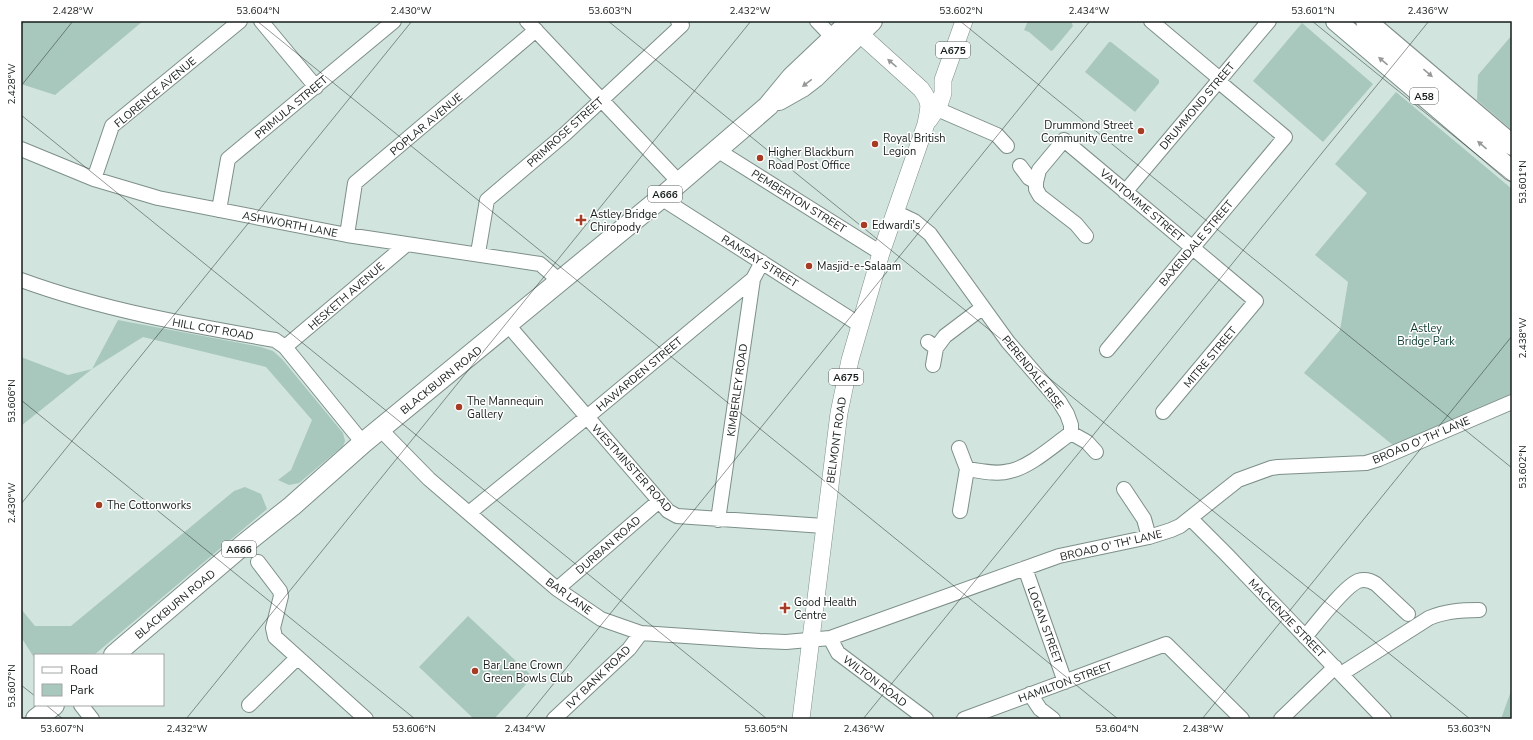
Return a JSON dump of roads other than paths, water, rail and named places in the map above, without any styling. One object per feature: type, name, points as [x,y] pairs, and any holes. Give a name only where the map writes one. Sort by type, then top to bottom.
[{"type":"highway","name":"A58","points":[[1336,21],[1512,171]]},
{"type":"highway","name":"A58","points":[[1366,21],[1512,145]]},
{"type":"highway","name":"BLACKBURN ROAD","points":[[115,654],[292,506],[363,443],[661,198],[768,106],[792,77],[839,43],[858,25]]},
{"type":"highway","points":[[36,719],[53,706]]},
{"type":"main road","name":"BELMONT ROAD","points":[[801,719],[839,413],[850,360],[881,253],[926,124],[933,107],[943,93],[943,80],[964,21]]},
{"type":"main road","points":[[858,25],[921,89],[933,107]]},
{"type":"main road","points":[[921,89],[933,88],[943,80]]},
{"type":"street","name":"FLORENCE AVENUE","points":[[94,179],[112,126],[240,21]]},
{"type":"street","points":[[260,21],[316,87]]},
{"type":"street","name":"PRIMULA STREET","points":[[219,210],[228,159],[394,21]]},
{"type":"street","points":[[817,21],[839,43]]},
{"type":"street","points":[[1151,21],[1219,80]]},
{"type":"street","name":"DRUMMOND STREET","points":[[1125,192],[1268,21]]},
{"type":"street","name":"PRIMROSE STREET","points":[[478,254],[487,200],[565,134],[602,100],[680,23]]},
{"type":"street","points":[[532,25],[679,182]]},
{"type":"street","name":"POPLAR AVENUE","points":[[348,235],[356,183],[532,25]]},
{"type":"street","name":"BAXENDALE STREET","points":[[1107,350],[1285,136],[1219,80]]},
{"type":"street","points":[[933,107],[997,135],[1008,146]]},
{"type":"street","name":"VANTOMME STREET","points":[[1036,182],[1039,170],[1064,140],[1256,301]]},
{"type":"street","name":"ASHWORTH LANE","points":[[21,149],[94,179],[158,198],[348,235],[540,264],[560,280]]},
{"type":"street","name":"PEMBERTON STREET","points":[[717,150],[881,253]]},
{"type":"street","points":[[1020,166],[1029,178],[1036,182],[1036,189],[1040,196],[1076,224],[1086,236]]},
{"type":"street","name":"RAMSAY STREET","points":[[661,198],[860,325]]},
{"type":"street","name":"PERENDALE RISE","points":[[895,212],[914,221],[930,234],[1008,342],[1060,402],[1071,425],[1071,433]]},
{"type":"street","name":"HESKETH AVENUE","points":[[285,347],[406,244]]},
{"type":"street","name":"KIMBERLEY ROAD","points":[[718,520],[753,279],[762,262]]},
{"type":"street","name":"HAWARDEN STREET","points":[[469,513],[753,279]]},
{"type":"street","name":"HILL COT ROAD","points":[[21,280],[42,288],[177,323],[275,340],[285,347],[363,443]]},
{"type":"street","name":"MITRE STREET","points":[[1163,412],[1256,301]]},
{"type":"street","points":[[934,365],[932,345],[982,308]]},
{"type":"street","name":"WESTMINSTER ROAD","points":[[508,325],[668,511],[677,516],[718,520],[824,526]]},
{"type":"street","name":"BROAD O' TH' LANE","points":[[812,640],[830,638],[1070,553],[1148,537],[1175,528],[1243,477],[1271,468],[1366,463],[1379,459],[1512,402]]},
{"type":"street","name":"BAR LANE","points":[[380,429],[429,479],[557,589],[601,619],[641,633],[760,641],[786,642],[812,640]]},
{"type":"street","points":[[967,469],[1009,472],[1022,467],[1071,433],[1088,442],[1096,452]]},
{"type":"street","points":[[959,448],[967,469],[960,511]]},
{"type":"street","points":[[1124,489],[1144,519],[1148,537]]},
{"type":"street","name":"DURBAN ROAD","points":[[557,589],[659,501]]},
{"type":"street","name":"MACKENZIE STREET","points":[[1190,518],[1384,719]]},
{"type":"street","points":[[258,562],[280,591],[281,596],[273,628],[275,637],[366,719]]},
{"type":"street","name":"LOGAN STREET","points":[[1025,568],[1065,682]]},
{"type":"street","points":[[1305,637],[1354,583],[1363,580],[1372,581],[1376,584],[1408,614]]},
{"type":"street","points":[[1281,719],[1338,671],[1429,618],[1440,613],[1453,611],[1481,610]]},
{"type":"street","name":"IVY BANK ROAD","points":[[554,719],[629,648],[641,633]]},
{"type":"street","name":"WILTON ROAD","points":[[830,638],[838,653],[926,719]]},
{"type":"street","name":"HAMILTON STREET","points":[[964,719],[1166,644],[1242,719]]},
{"type":"street","points":[[249,705],[297,658]]},
{"type":"street","points":[[1030,694],[1040,709],[1053,719]]},
{"type":"street","points":[[82,706],[92,719]]},
{"type":"place","name":"Drummond Street Community Centre","points":[[1141,131]]},
{"type":"place","name":"Royal British Legion","points":[[875,144]]},
{"type":"place","name":"Higher Blackburn Road Post Office","points":[[760,158]]},
{"type":"place","name":"Astley Bridge Chiropody","points":[[581,220]]},
{"type":"place","name":"Edwardi's","points":[[864,225]]},
{"type":"place","name":"Masjid-e-Salaam","points":[[809,266]]},
{"type":"place","name":"The Mannequin Gallery","points":[[459,407]]},
{"type":"place","name":"The Cottonworks","points":[[99,505]]},
{"type":"place","name":"Good Health Centre","points":[[785,608]]},
{"type":"place","name":"Bar Lane Crown Green Bowls Club","points":[[475,671]]},
{"type":"park label","name":"Astley Bridge Park","points":[[1426,334]]}]
